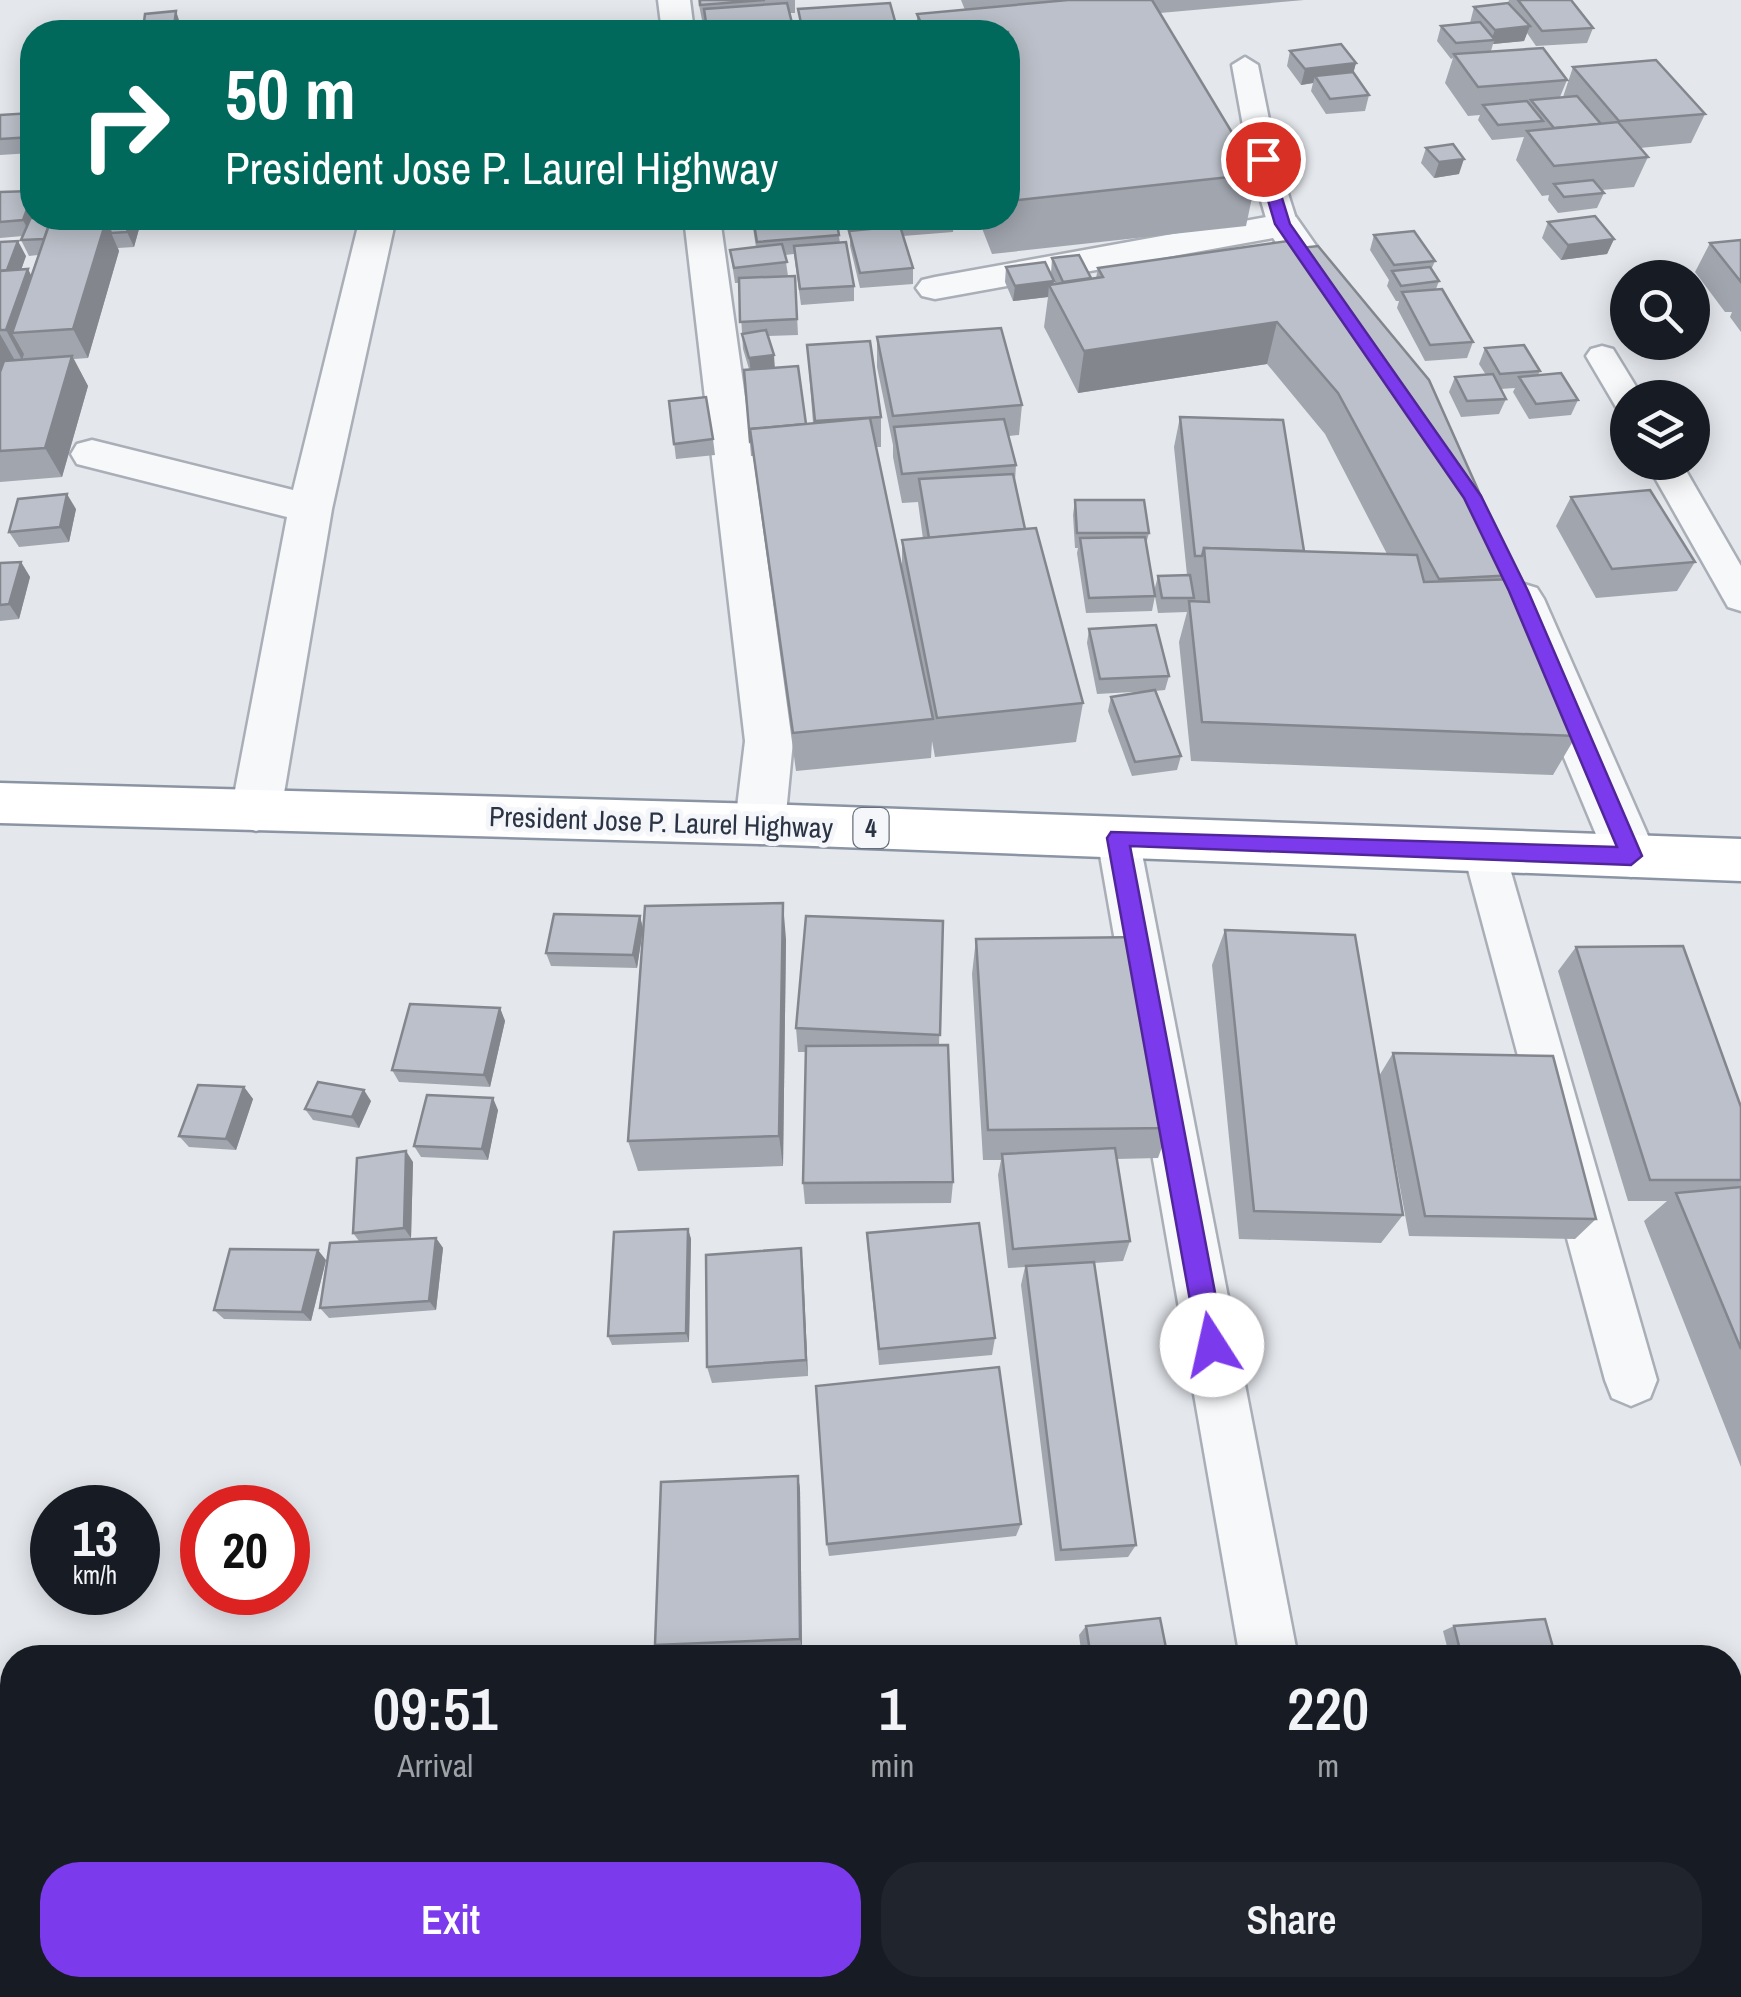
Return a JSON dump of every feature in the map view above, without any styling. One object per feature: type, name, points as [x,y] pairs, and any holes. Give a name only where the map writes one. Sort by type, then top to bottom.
[{"type":"highway","name":"President Jose P. Laurel Highway","points":[[0,803],[760,824],[1741,860]]},
{"type":"street","points":[[935,288],[1283,224],[1361,336]]},
{"type":"street","points":[[256,811],[310,509],[375,230]]},
{"type":"street","points":[[704,230],[769,741],[760,824]]},
{"type":"street","points":[[92,454],[310,509]]},
{"type":"street","points":[[1503,560],[1631,856]]},
{"type":"lane","points":[[1244,65],[1263,159],[1283,224]]},
{"type":"lane","points":[[1602,356],[1616,380]]},
{"type":"lane","points":[[1674,480],[1741,598]]},
{"type":"lane","points":[[1118,838],[1267,1645]]},
{"type":"lane","points":[[1484,851],[1630,1380]]},
{"type":"building","points":[[700,0],[765,0],[700,5]]},
{"type":"building","points":[[1068,0],[1152,0],[1257,174],[1020,200],[1020,20],[920,20],[917,14]]},
{"type":"building","points":[[1518,0],[1571,0],[1593,28],[1542,31]]},
{"type":"building","points":[[787,3],[791,20],[706,20],[704,9]]},
{"type":"building","points":[[890,3],[895,20],[800,20],[798,9]]},
{"type":"building","points":[[1508,3],[1530,26],[1495,30],[1474,7]]},
{"type":"building","points":[[176,11],[175,20],[144,20],[145,14]]},
{"type":"building","points":[[1480,22],[1495,40],[1456,43],[1441,26]]},
{"type":"building","points":[[1341,44],[1356,63],[1305,69],[1290,51]]},
{"type":"building","points":[[1543,48],[1567,80],[1478,87],[1454,54]]},
{"type":"building","points":[[1656,60],[1705,114],[1619,121],[1573,67]]},
{"type":"building","points":[[1353,72],[1369,95],[1330,99],[1315,76]]},
{"type":"building","points":[[1577,96],[1601,124],[1554,128],[1531,100]]},
{"type":"building","points":[[1527,101],[1543,121],[1498,125],[1483,105]]},
{"type":"building","points":[[20,114],[20,138],[0,139],[0,115]]},
{"type":"building","points":[[1618,122],[1648,157],[1554,166],[1527,131]]},
{"type":"building","points":[[1453,144],[1464,159],[1439,162],[1426,148]]},
{"type":"building","points":[[1593,180],[1604,193],[1564,197],[1554,184]]},
{"type":"building","points":[[20,191],[20,220],[0,222],[0,192]]},
{"type":"building","points":[[1595,216],[1614,239],[1568,245],[1548,222]]},
{"type":"building","points":[[25,230],[47,230],[44,239],[21,240]]},
{"type":"building","points":[[47,230],[103,230],[73,329],[12,333]]},
{"type":"building","points":[[755,230],[838,230],[839,235],[757,242]]},
{"type":"building","points":[[901,230],[913,268],[860,273],[849,231]]},
{"type":"building","points":[[1414,231],[1435,261],[1394,265],[1374,235]]},
{"type":"building","points":[[1295,240],[1301,248],[1318,246],[1429,380],[1516,575],[1439,579],[1338,393],[1277,322],[1084,351],[1049,285],[1103,277],[1098,268]]},
{"type":"building","points":[[1741,240],[1741,282],[1710,243]]},
{"type":"building","points":[[18,241],[7,270],[0,271],[0,242]]},
{"type":"building","points":[[846,242],[854,286],[800,289],[794,246]]},
{"type":"building","points":[[782,244],[787,262],[734,268],[730,250]]},
{"type":"building","points":[[1079,255],[1091,278],[1063,282],[1052,258]]},
{"type":"building","points":[[1045,262],[1054,281],[1015,286],[1006,267]]},
{"type":"building","points":[[1430,267],[1439,281],[1401,286],[1392,271]]},
{"type":"building","points":[[28,269],[6,330],[0,330],[0,271]]},
{"type":"building","points":[[795,276],[797,319],[740,322],[739,278]]},
{"type":"building","points":[[1442,289],[1473,342],[1430,345],[1402,292]]},
{"type":"building","points":[[1001,328],[1022,405],[893,416],[877,337]]},
{"type":"building","points":[[766,330],[774,355],[749,358],[742,334]]},
{"type":"building","points":[[870,341],[881,417],[815,421],[807,345]]},
{"type":"building","points":[[1524,345],[1540,371],[1500,374],[1485,348]]},
{"type":"building","points":[[72,356],[45,448],[0,451],[0,372],[4,361]]},
{"type":"building","points":[[798,366],[806,424],[750,429],[750,441],[744,370]]},
{"type":"building","points":[[1561,373],[1578,400],[1536,404],[1519,377]]},
{"type":"building","points":[[1493,374],[1506,399],[1467,401],[1455,377]]},
{"type":"building","points":[[706,397],[713,439],[674,444],[669,401]]},
{"type":"building","points":[[1180,417],[1283,420],[1304,551],[1204,548],[1202,556],[1195,556]]},
{"type":"building","points":[[870,418],[933,719],[793,733],[750,429]]},
{"type":"building","points":[[1004,419],[1016,465],[902,474],[894,427]]},
{"type":"building","points":[[1013,474],[1025,529],[929,538],[919,479]]},
{"type":"building","points":[[1650,490],[1695,562],[1612,569],[1571,497]]},
{"type":"building","points":[[67,494],[60,527],[9,532],[18,499]]},
{"type":"building","points":[[1075,500],[1144,500],[1149,533],[1077,533]]},
{"type":"building","points":[[1036,528],[1083,703],[937,718],[902,540]]},
{"type":"building","points":[[1145,537],[1155,596],[1089,598],[1080,538]]},
{"type":"building","points":[[1204,548],[1417,555],[1424,582],[1518,579],[1576,736],[1202,722],[1189,601],[1209,602]]},
{"type":"building","points":[[21,562],[9,604],[0,605],[0,563]]},
{"type":"building","points":[[1190,575],[1194,598],[1162,598],[1158,576]]},
{"type":"building","points":[[1156,625],[1169,676],[1100,679],[1089,629]]},
{"type":"building","points":[[1155,690],[1181,756],[1135,762],[1111,697]]},
{"type":"building","points":[[783,903],[779,1136],[628,1141],[645,906]]},
{"type":"building","points":[[554,914],[640,916],[633,955],[546,953]]},
{"type":"building","points":[[806,916],[943,921],[940,1035],[796,1028]]},
{"type":"building","points":[[1225,930],[1355,935],[1403,1215],[1254,1211]]},
{"type":"building","points":[[1143,937],[1169,1128],[988,1130],[976,939]]},
{"type":"building","points":[[1683,946],[1741,1107],[1741,1180],[1650,1180],[1576,947]]},
{"type":"building","points":[[410,1004],[500,1008],[484,1075],[392,1070]]},
{"type":"building","points":[[948,1045],[953,1182],[803,1183],[806,1046]]},
{"type":"building","points":[[1393,1053],[1553,1056],[1596,1219],[1425,1216]]},
{"type":"building","points":[[318,1082],[364,1090],[352,1117],[305,1109]]},
{"type":"building","points":[[198,1085],[244,1087],[226,1139],[179,1136]]},
{"type":"building","points":[[427,1095],[493,1098],[482,1149],[414,1146]]},
{"type":"building","points":[[1115,1148],[1130,1241],[1013,1249],[1002,1154]]},
{"type":"building","points":[[406,1151],[404,1228],[353,1233],[357,1158]]},
{"type":"building","points":[[1741,1187],[1741,1349],[1676,1193]]},
{"type":"building","points":[[979,1223],[995,1338],[879,1349],[867,1233]]},
{"type":"building","points":[[688,1229],[686,1333],[608,1336],[614,1232]]},
{"type":"building","points":[[436,1238],[429,1301],[320,1308],[330,1243]]},
{"type":"building","points":[[801,1248],[806,1360],[707,1367],[706,1255]]},
{"type":"building","points":[[230,1249],[318,1250],[302,1312],[214,1310]]},
{"type":"building","points":[[1094,1262],[1136,1545],[1061,1550],[1026,1266]]},
{"type":"building","points":[[999,1367],[1021,1524],[827,1544],[816,1386]]},
{"type":"building","points":[[798,1476],[800,1639],[655,1645],[661,1482]]},
{"type":"building","points":[[1160,1618],[1165,1645],[1089,1645],[1086,1626]]},
{"type":"building","points":[[1545,1619],[1552,1645],[1459,1645],[1454,1626]]},
{"type":"route","points":[[1212,1345],[1118,838],[1631,856],[1518,591],[1472,496],[1283,224],[1263,159]]}]
